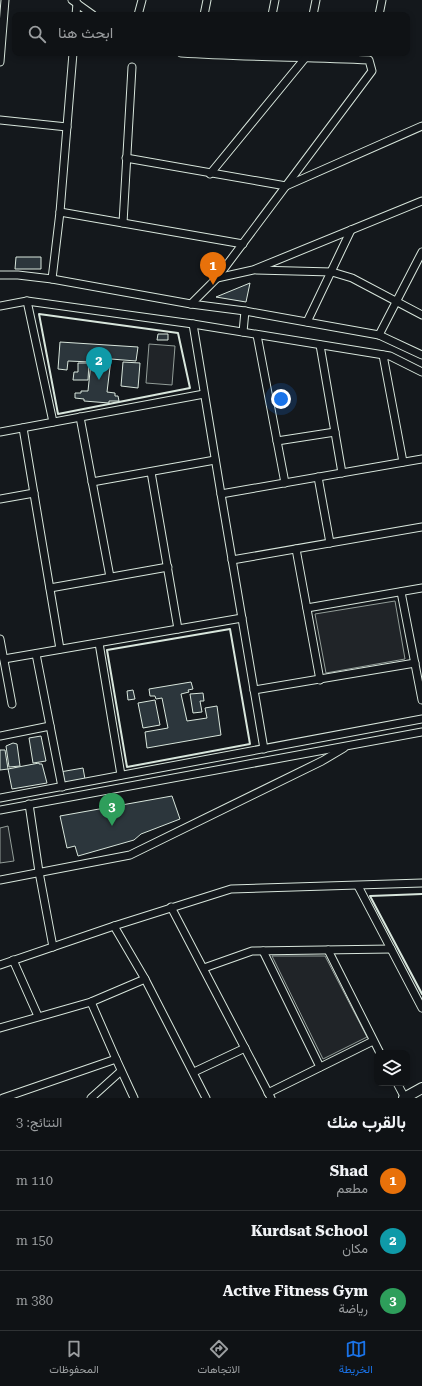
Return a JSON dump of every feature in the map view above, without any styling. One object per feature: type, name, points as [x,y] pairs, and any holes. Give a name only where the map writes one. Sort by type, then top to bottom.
[{"type":"street","points":[[0,62],[5,0]]},
{"type":"street","points":[[139,12],[142,0]]},
{"type":"street","points":[[205,12],[207,0]]},
{"type":"street","points":[[273,12],[275,0]]},
{"type":"street","points":[[314,12],[316,0]]},
{"type":"street","points":[[380,12],[382,0]]},
{"type":"street","points":[[75,2],[76,12]]},
{"type":"street","points":[[75,2],[89,12]]},
{"type":"street","points":[[52,279],[60,212],[73,56]]},
{"type":"street","points":[[210,174],[305,56]]},
{"type":"street","points":[[191,304],[217,278],[372,71],[370,56]]},
{"type":"street","points":[[123,223],[132,67]]},
{"type":"street","points":[[0,120],[67,127]]},
{"type":"street","points":[[126,158],[210,174],[286,186],[422,126]]},
{"type":"street","points":[[217,278],[253,270],[422,201]]},
{"type":"street","points":[[60,212],[243,244]]},
{"type":"street","points":[[307,322],[351,230]]},
{"type":"street","points":[[379,335],[422,252]]},
{"type":"street","points":[[253,270],[332,272],[352,278],[422,315]]},
{"type":"street","points":[[0,275],[18,275],[52,279],[379,335],[422,355]]},
{"type":"street","points":[[0,306],[27,301],[193,324],[390,356],[422,372]]},
{"type":"street","points":[[27,301],[53,422]]},
{"type":"street","points":[[243,332],[245,311]]},
{"type":"street","points":[[193,324],[264,749]]},
{"type":"street","points":[[257,335],[285,483]]},
{"type":"street","points":[[320,345],[342,473]]},
{"type":"street","points":[[383,355],[403,462]]},
{"type":"street","points":[[0,432],[204,394]]},
{"type":"street","points":[[80,417],[110,577]]},
{"type":"street","points":[[23,428],[60,649]]},
{"type":"street","points":[[277,441],[335,432]]},
{"type":"street","points":[[221,494],[422,459]]},
{"type":"street","points":[[92,482],[215,460]]},
{"type":"street","points":[[151,472],[178,629]]},
{"type":"street","points":[[318,477],[330,543]]},
{"type":"street","points":[[0,499],[34,493]]},
{"type":"street","points":[[232,560],[422,526]]},
{"type":"street","points":[[296,549],[320,680]]},
{"type":"street","points":[[50,588],[168,567]]},
{"type":"street","points":[[306,608],[422,588]]},
{"type":"street","points":[[401,592],[422,700]]},
{"type":"street","points":[[4,659],[242,618]]},
{"type":"street","points":[[0,639],[12,704]]},
{"type":"street","points":[[99,643],[121,776]]},
{"type":"street","points":[[36,654],[62,787]]},
{"type":"street","points":[[254,690],[415,664]]},
{"type":"street","points":[[0,798],[422,719]]},
{"type":"street","points":[[0,736],[50,726]]},
{"type":"street","points":[[0,810],[422,732]]},
{"type":"street","points":[[0,880],[130,855],[322,761],[350,745]]},
{"type":"street","points":[[28,804],[53,947]]},
{"type":"street","points":[[0,965],[171,907],[231,889],[422,883]]},
{"type":"street","points":[[358,886],[422,1008]]},
{"type":"street","points":[[171,907],[269,1095],[320,1067],[373,1041]]},
{"type":"street","points":[[114,926],[145,979],[206,1098]]},
{"type":"street","points":[[204,968],[252,951],[392,949]]},
{"type":"street","points":[[328,950],[378,1050]]},
{"type":"street","points":[[263,951],[320,1067]]},
{"type":"street","points":[[13,960],[38,1016]]},
{"type":"street","points":[[0,1028],[90,1002],[145,979]]},
{"type":"street","points":[[90,1002],[134,1098]]},
{"type":"street","points":[[194,1072],[245,1048]]},
{"type":"street","points":[[3,1098],[116,1059]]},
{"type":"street","points":[[91,1098],[121,1071]]},
{"type":"street","points":[[399,1086],[405,1098],[422,1088]]},
{"type":"shaded area","points":[[149,344],[175,346],[172,385],[146,383]]},
{"type":"shaded area","points":[[395,601],[405,659],[326,673],[315,614]]},
{"type":"shaded area","points":[[8,826],[14,861],[0,863],[0,828]]},
{"type":"shaded area","points":[[272,956],[325,956],[367,1037],[323,1059]]},
{"type":"building","points":[[16,257],[41,257],[41,269],[15,269]]},
{"type":"building","points":[[250,283],[246,302],[216,297]]},
{"type":"building","points":[[158,334],[168,334],[168,340],[157,340]]},
{"type":"building","points":[[60,342],[138,347],[136,361],[111,359],[107,392],[115,393],[115,396],[118,396],[119,401],[109,401],[109,403],[84,401],[84,399],[75,398],[75,393],[88,391],[91,362],[68,361],[67,370],[58,369]]},
{"type":"building","points":[[123,362],[140,363],[138,388],[121,386]]},
{"type":"building","points":[[78,363],[89,363],[88,380],[73,380],[74,372],[78,372]]},
{"type":"building","points":[[191,682],[193,689],[188,690],[189,692],[181,694],[187,721],[207,718],[205,708],[217,706],[221,735],[147,748],[145,732],[168,728],[162,698],[156,699],[155,696],[150,696],[149,689]]},
{"type":"building","points":[[133,690],[135,699],[128,700],[127,691]]},
{"type":"building","points":[[203,693],[204,701],[200,701],[202,712],[193,713],[190,694]]},
{"type":"building","points":[[155,700],[160,725],[143,728],[138,703]]},
{"type":"building","points":[[41,736],[46,761],[33,763],[29,738]]},
{"type":"building","points":[[13,743],[17,744],[20,766],[9,767],[6,746]]},
{"type":"building","points":[[0,750],[5,750],[8,769],[0,770]]},
{"type":"building","points":[[39,763],[42,764],[47,783],[12,789],[8,769]]},
{"type":"building","points":[[83,768],[85,779],[62,783],[60,772]]},
{"type":"building","points":[[172,796],[180,819],[141,834],[134,840],[78,856],[75,846],[67,848],[60,816]]},
{"type":"wall","points":[[39,314],[178,333],[190,388],[58,414],[39,314]]},
{"type":"wall","points":[[230,629],[250,744],[127,767],[107,650],[230,629]]},
{"type":"wall","points":[[422,894],[370,896],[422,994]]},
{"type":"place","name":"Shad","points":[[213,285]]},
{"type":"place","name":"Kurdsat School","points":[[99,380]]},
{"type":"place","name":"Active Fitness Gym","points":[[112,826]]}]
